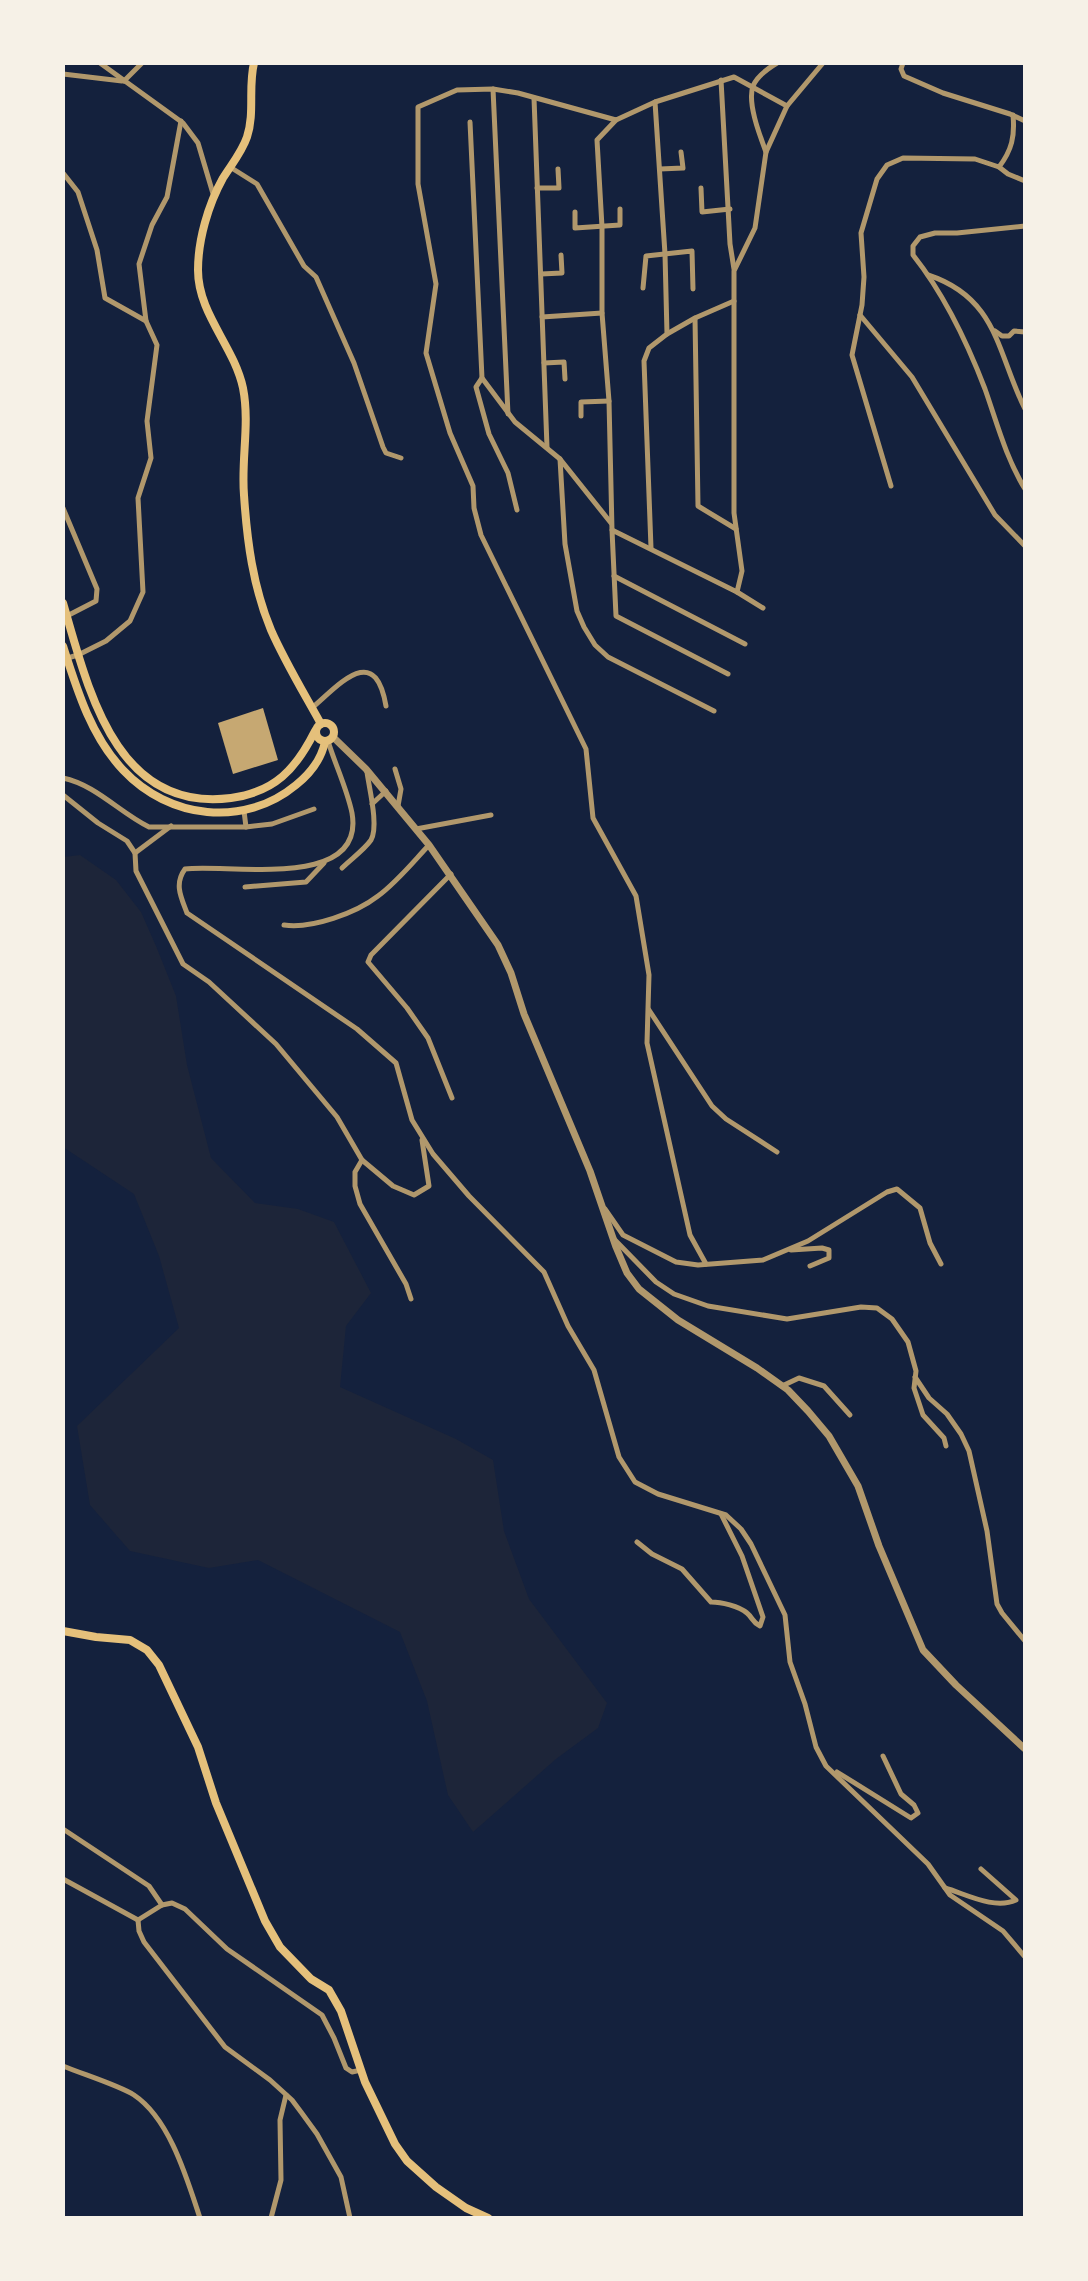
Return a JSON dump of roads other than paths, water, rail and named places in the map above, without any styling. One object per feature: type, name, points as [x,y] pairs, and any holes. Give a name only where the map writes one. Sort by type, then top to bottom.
[{"type":"main road","points":[[254,63],[251,79],[251,118],[247,137],[207,215],[198,270],[203,300],[234,361],[243,390],[246,429],[244,493],[249,555],[258,592],[270,628],[312,708],[319,740],[328,740]]},
{"type":"main road","points":[[63,603],[68,636],[78,655],[96,708],[116,744],[148,778],[170,791],[192,797],[225,799],[253,793],[277,782],[290,771],[302,758],[318,727],[327,723],[332,726],[334,732],[318,762],[277,799],[244,811],[209,812],[164,801],[138,784],[122,769],[95,730],[65,659],[63,646]]},
{"type":"main road","points":[[63,1631],[130,1640],[147,1650],[159,1665],[198,1747],[216,1803],[265,1921],[280,1947],[311,1979],[329,1990],[341,2011],[361,2070],[395,2144],[407,2161],[456,2201],[488,2218]]},
{"type":"street","points":[[100,63],[181,121],[198,143],[214,197]]},
{"type":"street","points":[[124,81],[142,63]]},
{"type":"street","points":[[766,152],[757,128],[753,87],[764,71],[776,63]]},
{"type":"street","points":[[734,271],[755,228],[766,152],[792,98],[822,63]]},
{"type":"street","points":[[903,63],[901,69],[904,76],[943,93],[1025,121]]},
{"type":"street","points":[[63,75],[124,81]]},
{"type":"street","points":[[728,674],[616,616],[597,140],[617,120],[655,102],[734,77],[787,106]]},
{"type":"street","points":[[721,80],[730,244],[734,271],[733,513],[742,571],[737,592]]},
{"type":"street","points":[[617,120],[493,89],[457,90],[418,107],[418,184],[436,284],[426,353],[450,433],[473,486],[474,508],[481,535],[586,750],[593,818],[636,896],[649,975],[647,1043],[690,1235],[706,1264]]},
{"type":"street","points":[[493,89],[508,414]]},
{"type":"street","points":[[534,98],[547,447]]},
{"type":"street","points":[[655,102],[665,254],[667,334]]},
{"type":"street","points":[[999,167],[1015,138],[1013,115]]},
{"type":"street","points":[[65,659],[106,641],[130,621],[143,592],[138,498],[151,458],[147,421],[157,345],[146,321],[139,264],[152,225],[167,197],[181,121]]},
{"type":"street","points":[[470,122],[481,378],[476,387],[489,434],[508,473],[517,510]]},
{"type":"street","points":[[660,169],[683,168],[681,152]]},
{"type":"street","points":[[891,486],[852,355],[864,277],[861,233],[877,179],[887,165],[903,158],[975,159],[999,167],[1025,181]]},
{"type":"street","points":[[230,167],[257,184],[304,266],[316,277],[354,363],[383,447],[386,453],[401,458]]},
{"type":"street","points":[[537,188],[559,188],[558,169]]},
{"type":"street","points":[[63,173],[78,191],[97,250],[105,298],[146,321]]},
{"type":"street","points":[[701,188],[702,212],[730,209]]},
{"type":"street","points":[[575,212],[576,228],[602,227],[620,225],[620,209]]},
{"type":"street","points":[[1025,226],[935,233],[920,237],[913,246],[912,255],[946,304],[984,385],[1012,467],[1025,489]]},
{"type":"street","points":[[643,288],[646,256],[692,251],[693,289]]},
{"type":"street","points":[[541,274],[562,273],[561,254]]},
{"type":"street","points":[[928,275],[962,292],[981,311],[995,331],[1010,377],[1025,410]]},
{"type":"street","points":[[651,548],[644,361],[649,348],[667,334],[695,318],[734,302]]},
{"type":"street","points":[[542,317],[602,313]]},
{"type":"street","points":[[860,315],[912,377],[995,515],[1025,546]]},
{"type":"street","points":[[695,318],[698,506],[736,529]]},
{"type":"street","points":[[995,331],[1002,336],[1009,336],[1014,331],[1025,332]]},
{"type":"street","points":[[544,363],[564,362],[565,379]]},
{"type":"street","points":[[481,378],[508,414],[560,458],[612,526],[763,608]]},
{"type":"street","points":[[581,416],[581,402],[609,401]]},
{"type":"street","points":[[560,458],[565,544],[583,627],[595,645],[608,657],[715,710]]},
{"type":"street","points":[[63,508],[97,589],[96,601],[65,618]]},
{"type":"street","points":[[614,576],[745,644]]},
{"type":"street","points":[[312,708],[353,674],[363,672],[373,675],[380,683],[386,706]]},
{"type":"street","points":[[328,740],[366,769],[386,791],[451,874],[498,944],[524,1014],[590,1171],[627,1273],[639,1289],[678,1320],[782,1385],[829,1436],[858,1486],[879,1546],[923,1650],[956,1685],[1025,1749]]},
{"type":"street","points":[[245,887],[306,882],[347,842],[352,813],[328,740]]},
{"type":"street","points":[[342,868],[373,835],[372,804],[366,769]]},
{"type":"street","points":[[395,769],[401,789],[398,806]]},
{"type":"street","points":[[63,778],[93,790],[136,821],[149,827],[246,827],[272,824],[314,809]]},
{"type":"street","points":[[372,804],[386,791]]},
{"type":"street","points":[[63,795],[98,823],[127,841],[135,853],[136,872],[183,964],[209,982],[276,1044],[337,1116],[362,1160],[393,1186],[414,1195],[429,1186],[422,1137]]},
{"type":"street","points":[[244,811],[246,827]]},
{"type":"street","points":[[416,829],[491,815]]},
{"type":"street","points":[[135,853],[171,826]]},
{"type":"street","points":[[284,925],[313,924],[363,905],[386,890],[429,845]]},
{"type":"street","points":[[324,863],[242,871],[201,866],[185,869],[179,878],[179,892],[187,913],[357,1029],[396,1063],[412,1120],[422,1137],[469,1196],[544,1272],[568,1326],[594,1370],[619,1457],[635,1482],[658,1493],[721,1514],[741,1529],[751,1544],[785,1615],[790,1661],[806,1704],[816,1747],[826,1766],[928,1864],[950,1895],[1003,1931],[1025,1957]]},
{"type":"street","points":[[451,874],[371,954],[368,962],[407,1008],[428,1038],[452,1098]]},
{"type":"street","points":[[649,1010],[712,1106],[726,1119],[777,1152]]},
{"type":"street","points":[[362,1160],[355,1172],[355,1186],[360,1203],[406,1284],[411,1299]]},
{"type":"street","points":[[601,1203],[623,1235],[676,1262],[706,1264],[763,1260],[808,1241],[887,1192],[897,1189],[919,1208],[930,1243],[941,1264]]},
{"type":"street","points":[[612,1237],[656,1282],[674,1294],[708,1306],[787,1319],[861,1307],[877,1308],[892,1319],[908,1342],[916,1371],[914,1388],[923,1415],[944,1438],[946,1446]]},
{"type":"street","points":[[784,1251],[822,1248],[829,1250],[829,1258],[810,1266]]},
{"type":"street","points":[[915,1377],[929,1398],[947,1414],[969,1451],[987,1531],[997,1604],[1025,1641]]},
{"type":"street","points":[[782,1385],[799,1378],[824,1386],[850,1415]]},
{"type":"street","points":[[637,1542],[652,1554],[682,1569],[711,1602],[722,1602],[747,1613],[752,1622],[760,1626],[763,1617],[742,1556],[721,1514]]},
{"type":"street","points":[[826,1766],[911,1818],[916,1816],[918,1813],[914,1805],[901,1794],[883,1756]]},
{"type":"street","points":[[63,1829],[149,1886],[162,1905]]},
{"type":"street","points":[[945,1888],[996,1903],[1006,1904],[1016,1900],[981,1869]]},
{"type":"street","points":[[63,1879],[138,1920],[144,1941],[225,2047],[262,2073],[292,2100],[317,2134],[341,2177],[350,2218]]},
{"type":"street","points":[[138,1920],[162,1905],[172,1903],[186,1909],[227,1949],[321,2015],[346,2068],[352,2072],[361,2070]]},
{"type":"street","points":[[63,2066],[134,2095],[155,2117],[177,2152],[200,2218]]},
{"type":"street","points":[[271,2218],[281,2180],[280,2120],[286,2095]]}]
